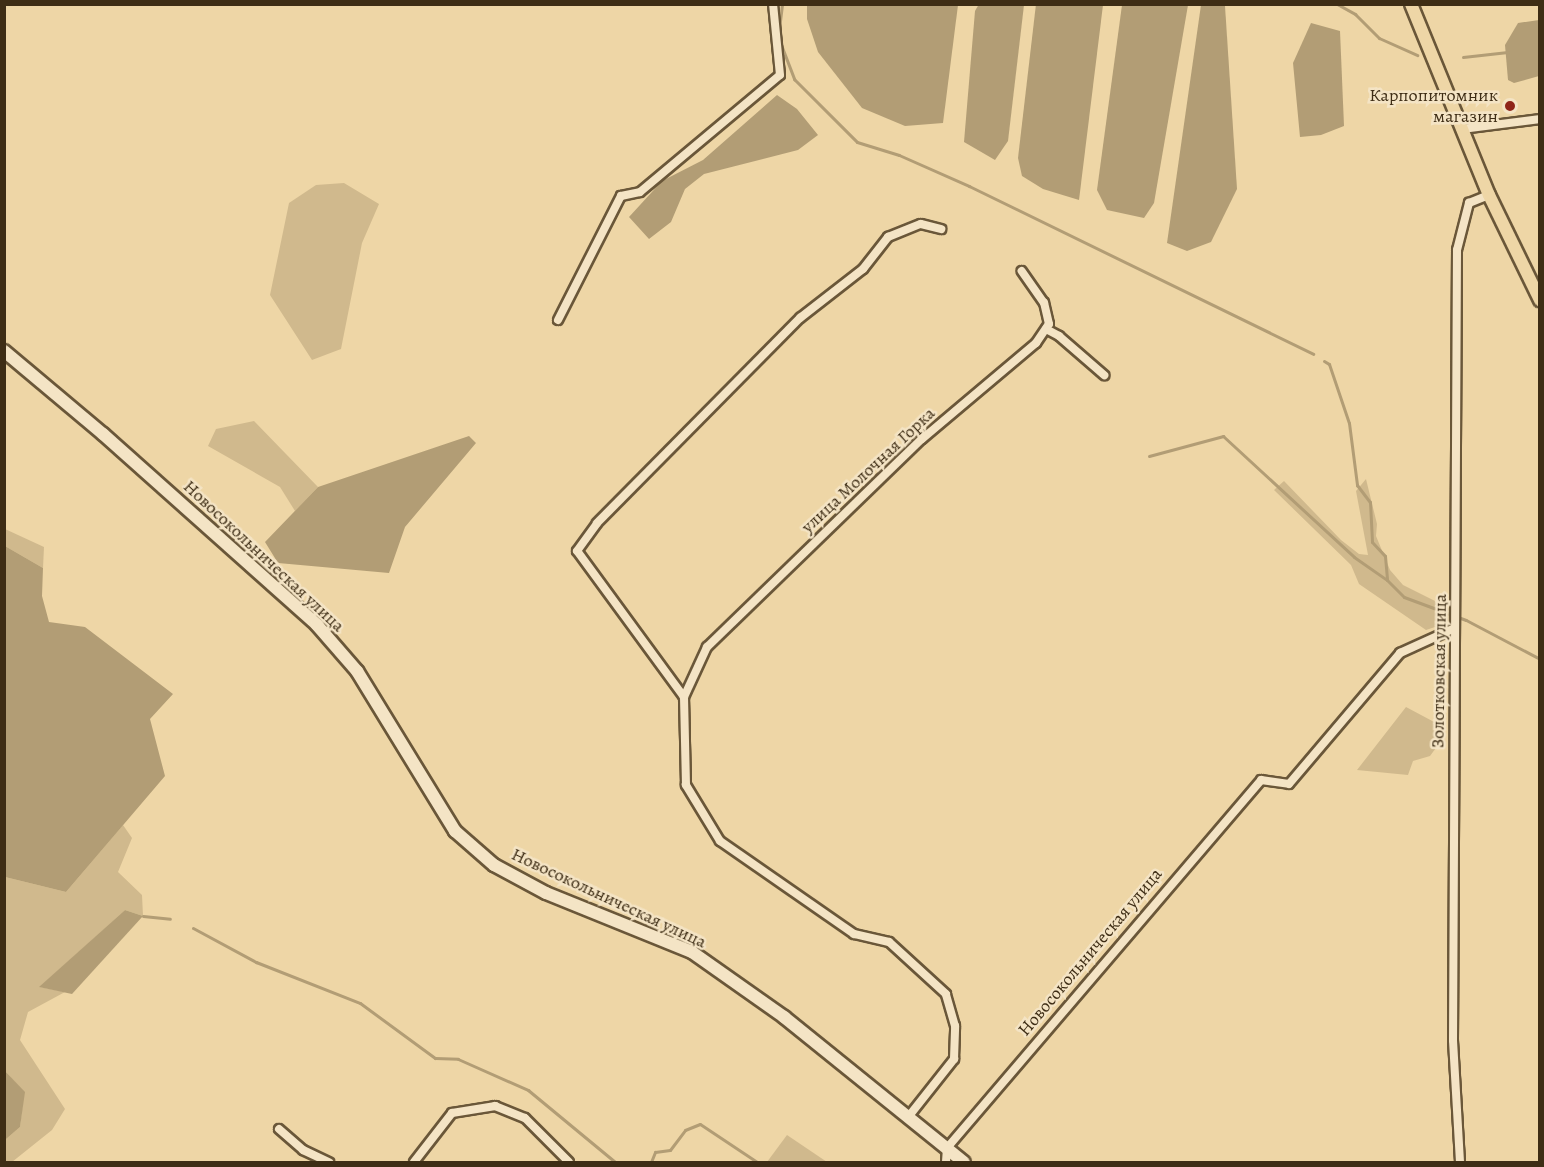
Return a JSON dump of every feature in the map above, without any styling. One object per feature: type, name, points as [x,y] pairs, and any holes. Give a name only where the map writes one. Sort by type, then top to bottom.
[{"type":"main road","points":[[1411,4],[1489,195],[1539,300]]},
{"type":"main road","name":"Новосокольническая улица","points":[[4,351],[317,625],[357,671],[455,831],[494,865],[546,893],[692,952],[784,1017],[964,1162]]},
{"type":"street","points":[[558,321],[621,196],[640,192],[780,75],[773,4]]},
{"type":"street","points":[[1462,129],[1539,119]]},
{"type":"street","name":"Золотковская улица","points":[[1460,1162],[1453,1040],[1455,626],[1457,612],[1457,250],[1469,202],[1489,195]]},
{"type":"street","points":[[909,1116],[954,1059],[955,1026],[946,994],[889,942],[854,934],[720,841],[686,785],[684,697],[577,551],[597,523],[792,325],[863,269],[888,237],[921,224],[940,229]]},
{"type":"street","points":[[1022,271],[1044,303],[1049,324],[1046,329],[1059,336],[1104,375]]},
{"type":"street","name":"улица Молочная Горка","points":[[684,697],[707,647],[922,439],[1036,342],[1046,329]]},
{"type":"street","name":"Новосокольническая улица","points":[[947,1148],[1261,780],[1289,784],[1400,653],[1455,626]]},
{"type":"street","points":[[414,1162],[452,1113],[495,1106],[525,1118],[569,1162]]},
{"type":"street","points":[[279,1129],[303,1150],[329,1162]]},
{"type":"street","points":[[946,1162],[947,1148]]},
{"type":"shaded area","points":[[979,4],[1024,5],[1008,141],[995,160],[964,142],[975,11]]},
{"type":"shaded area","points":[[1036,4],[1103,5],[1079,200],[1043,189],[1022,176],[1018,158]]},
{"type":"shaded area","points":[[807,5],[958,5],[943,123],[905,126],[862,108],[818,52],[807,19]]},
{"type":"shaded area","points":[[1122,5],[1188,5],[1154,203],[1144,218],[1107,210],[1097,190]]},
{"type":"shaded area","points":[[1201,5],[1225,6],[1237,189],[1211,242],[1187,251],[1167,243]]},
{"type":"shaded area","points":[[1539,20],[1539,76],[1514,83],[1508,80],[1505,45],[1518,23]]},
{"type":"shaded area","points":[[1311,23],[1340,31],[1344,126],[1321,135],[1300,137],[1293,63]]},
{"type":"shaded area","points":[[777,95],[797,109],[818,135],[798,150],[704,174],[685,189],[671,222],[649,239],[629,217],[662,181],[703,160]]},
{"type":"shaded area","points":[[344,183],[379,204],[362,243],[341,349],[312,360],[270,295],[289,203],[316,185]]},
{"type":"shaded area","points":[[254,421],[318,487],[295,511],[280,487],[208,446],[216,429]]},
{"type":"shaded area","points":[[469,436],[476,443],[405,527],[389,573],[278,563],[265,542],[318,487]]},
{"type":"shaded area","points":[[1366,479],[1377,524],[1376,536],[1390,570],[1403,585],[1453,610],[1450,622],[1426,630],[1359,584],[1351,565],[1274,490],[1284,481],[1341,540],[1359,554],[1368,555],[1356,491]]},
{"type":"shaded area","points":[[5,529],[44,547],[43,568],[5,546]]},
{"type":"shaded area","points":[[5,546],[43,568],[42,596],[49,622],[85,627],[173,694],[150,719],[165,776],[66,892],[5,877]]},
{"type":"shaded area","points":[[1406,707],[1436,723],[1444,737],[1430,756],[1413,761],[1408,775],[1357,770]]},
{"type":"shaded area","points":[[123,825],[132,838],[118,872],[142,895],[143,916],[125,910],[40,987],[65,992],[28,1012],[20,1040],[65,1109],[52,1130],[12,1162],[5,1162],[5,1140],[20,1127],[24,1092],[5,1071],[5,877],[66,892]]},
{"type":"shaded area","points":[[125,910],[143,916],[72,994],[39,987]]},
{"type":"shaded area","points":[[5,1071],[25,1092],[20,1127],[5,1140]]},
{"type":"shaded area","points":[[787,1135],[827,1162],[767,1162]]},
{"type":"waterway","points":[[779,29],[782,4]]},
{"type":"waterway","points":[[1337,4],[1355,14],[1379,38],[1417,55]]},
{"type":"waterway","points":[[780,42],[794,79],[857,142],[899,155],[969,186],[1313,354]]},
{"type":"waterway","points":[[1463,57],[1508,52]]},
{"type":"waterway","points":[[1324,361],[1329,364],[1349,423],[1357,485],[1370,502],[1372,542],[1385,556],[1387,580],[1404,597],[1466,620],[1540,659]]},
{"type":"waterway","points":[[1149,456],[1223,436],[1354,557],[1387,580]]},
{"type":"waterway","points":[[143,916],[170,919]]},
{"type":"waterway","points":[[193,928],[256,962],[360,1003],[435,1058],[458,1059],[528,1090],[615,1162]]},
{"type":"waterway","points":[[651,1162],[655,1152],[670,1150],[685,1130],[700,1124],[757,1162]]},
{"type":"place","name":"Карпопитомник магазин","points":[[1510,106]]}]
